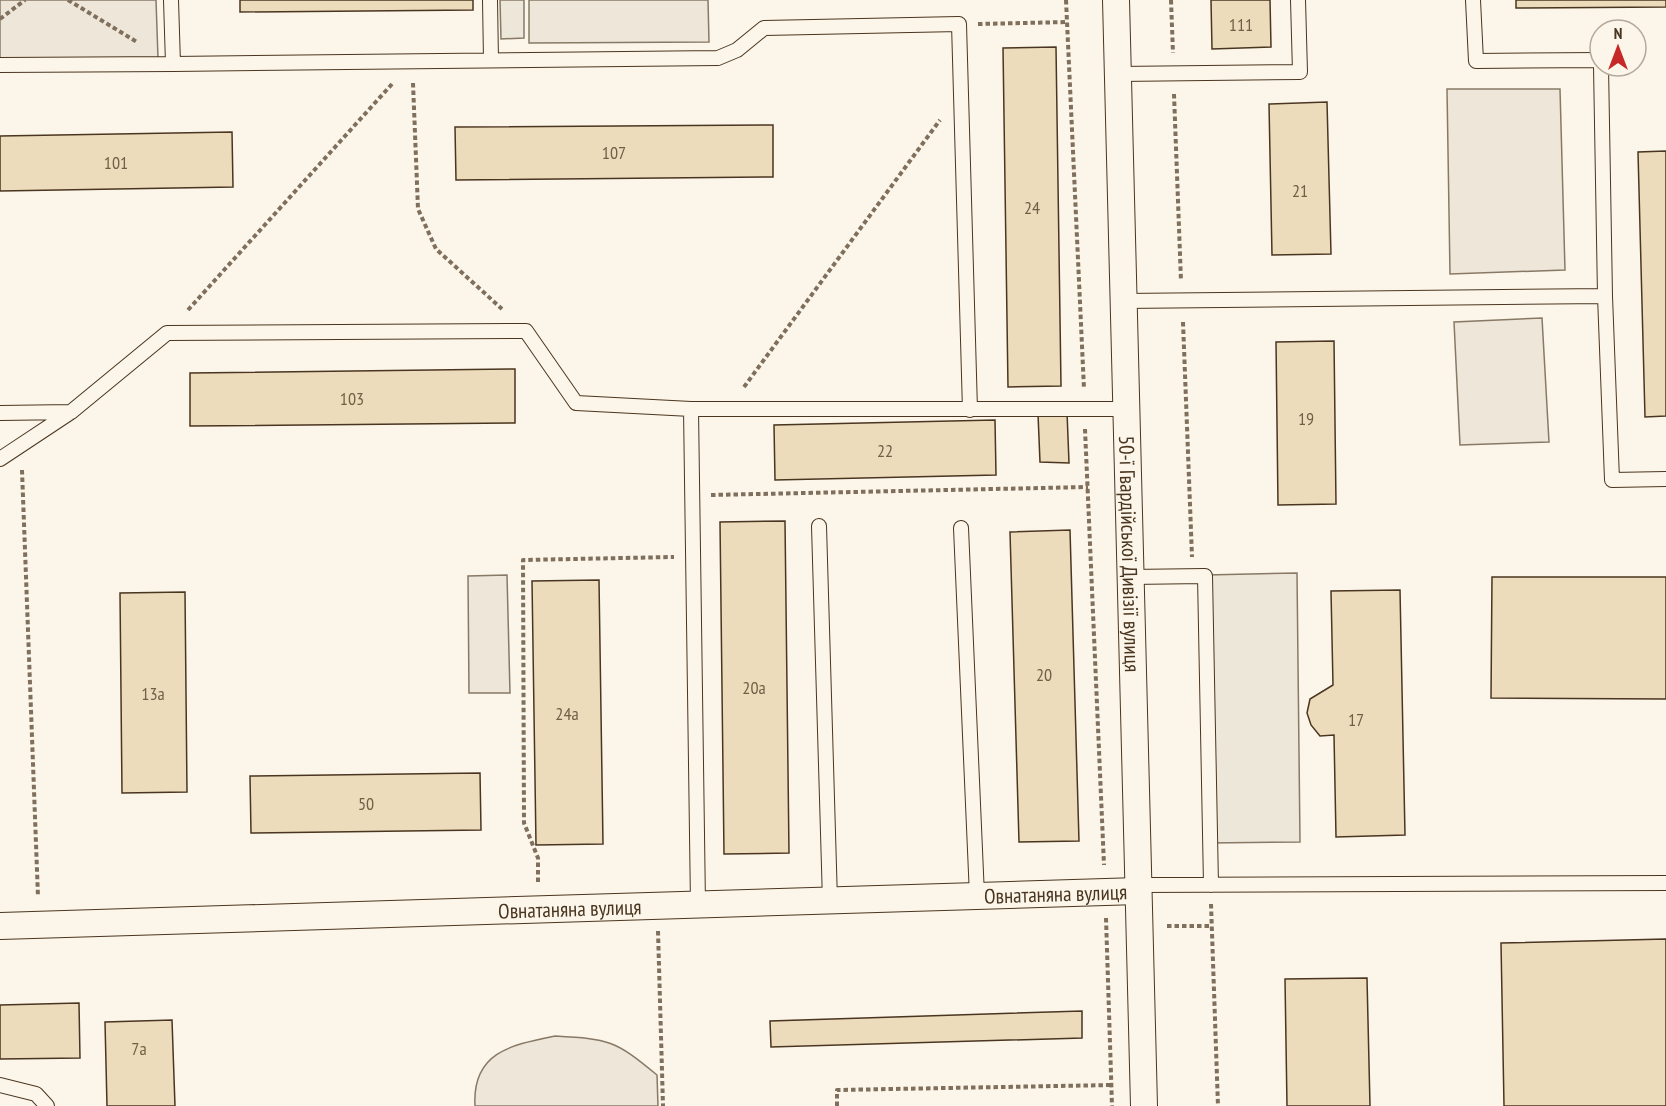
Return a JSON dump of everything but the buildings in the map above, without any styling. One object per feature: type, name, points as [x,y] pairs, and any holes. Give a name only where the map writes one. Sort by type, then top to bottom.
[{"type":"street","name":"50-ї Гвардійської Дивізії вулиця","points":[[1116,0],[1144,1095]]},
{"type":"street","name":"Овнатаняна вулиця","points":[[0,926],[1105,892],[1138,888]]},
{"type":"lane","points":[[171,0],[173,64]]},
{"type":"lane","points":[[490,0],[491,60]]},
{"type":"lane","points":[[1118,74],[1300,72],[1298,0]]},
{"type":"lane","points":[[1473,0],[1476,61],[1588,60]]},
{"type":"lane","points":[[0,65],[718,58],[737,50],[764,28],[959,24],[970,410]]},
{"type":"lane","points":[[1601,78],[1605,296],[1612,480],[1666,479]]},
{"type":"lane","points":[[1123,301],[1605,296]]},
{"type":"lane","points":[[0,459],[71,412],[167,333],[526,331],[576,403],[691,410],[1126,409]]},
{"type":"lane","points":[[691,410],[698,905]]},
{"type":"lane","points":[[0,413],[71,412]]},
{"type":"lane","points":[[819,526],[830,901]]},
{"type":"lane","points":[[961,528],[977,896]]},
{"type":"lane","points":[[1130,577],[1205,576],[1211,885]]},
{"type":"lane","points":[[1138,888],[1211,885],[1666,883]]},
{"type":"lane","points":[[0,1085],[36,1094],[47,1106]]},
{"type":"path","points":[[0,20],[25,0]]},
{"type":"path","points":[[68,0],[173,64]]},
{"type":"path","points":[[1066,0],[1105,892],[1112,1106]]},
{"type":"path","points":[[959,24],[1068,22]]},
{"type":"path","points":[[413,61],[418,209],[436,249],[526,331]]},
{"type":"path","points":[[167,333],[413,61]]},
{"type":"path","points":[[727,410],[961,90]]},
{"type":"path","points":[[21,445],[39,925]]},
{"type":"path","points":[[693,496],[1088,487]]},
{"type":"path","points":[[538,910],[538,858],[524,823],[522,560],[693,556]]},
{"type":"path","points":[[1211,885],[1218,1106]]},
{"type":"path","points":[[657,906],[663,1106]]},
{"type":"path","points":[[837,1106],[837,1090],[1111,1085],[1144,1095]]},
{"type":"shaded area","points":[[0,0],[156,0],[158,58],[0,63]]},
{"type":"shaded area","points":[[500,0],[524,0],[524,38],[501,39]]},
{"type":"shaded area","points":[[529,0],[708,0],[709,42],[529,43]]},
{"type":"shaded area","points":[[1447,89],[1560,89],[1565,270],[1450,274]]},
{"type":"shaded area","points":[[1542,318],[1549,442],[1460,445],[1454,322]]},
{"type":"shaded area","points":[[1297,573],[1300,842],[1209,843],[1206,575]]},
{"type":"shaded area","points":[[507,575],[510,693],[469,693],[468,576]]},
{"type":"shaded area","points":[[555,1036],[600,1040],[621,1048],[657,1075],[658,1106],[475,1106],[476,1088],[487,1062],[510,1048]]}]
